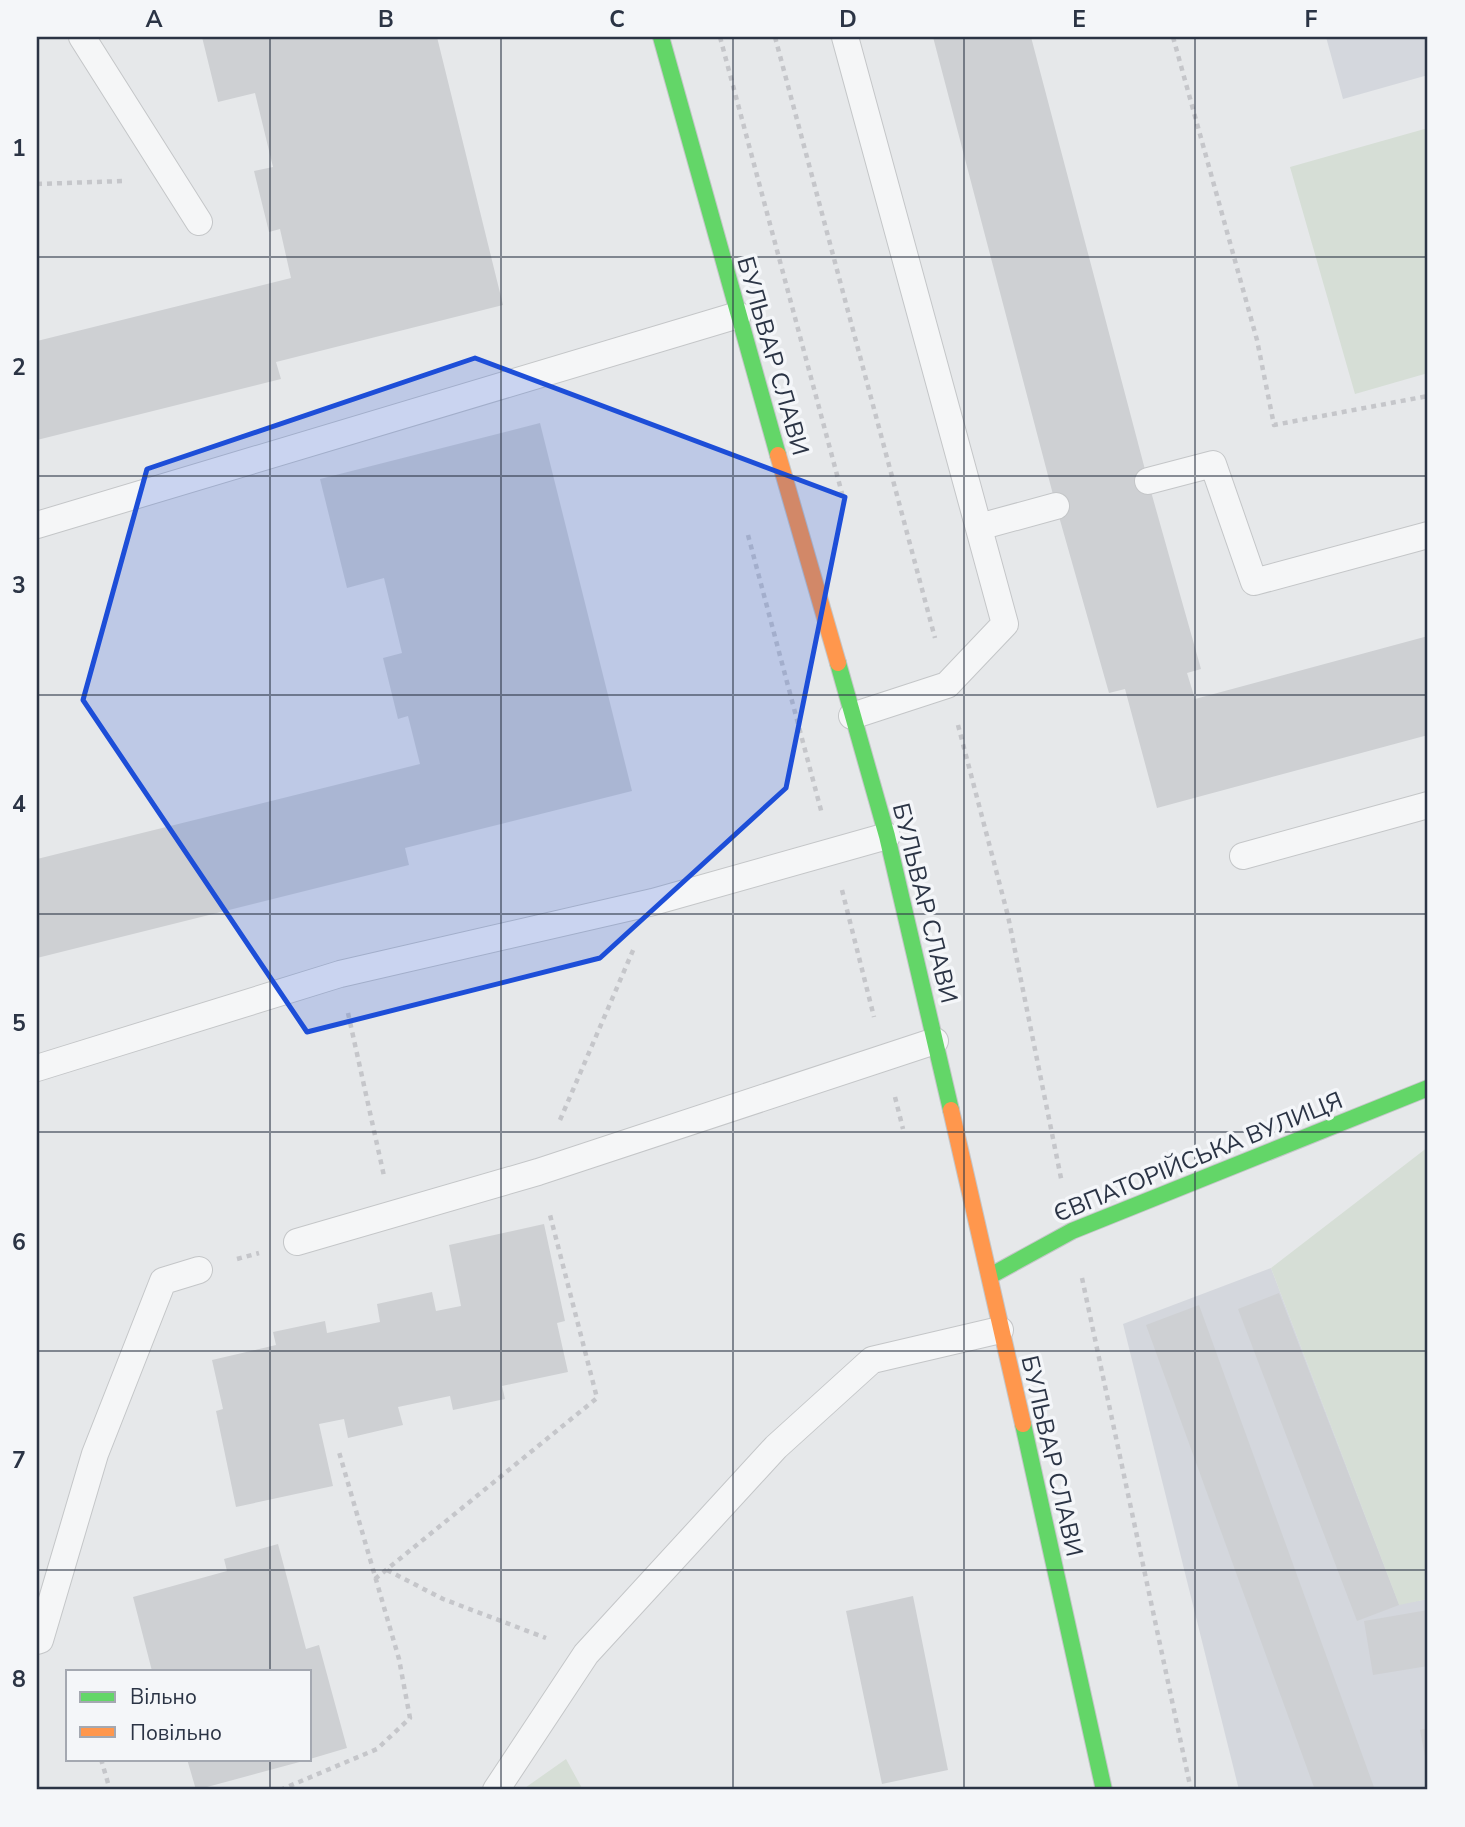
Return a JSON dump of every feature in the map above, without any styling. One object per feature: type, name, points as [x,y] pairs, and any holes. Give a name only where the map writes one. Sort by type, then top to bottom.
[{"type":"street","name":"БУЛЬВАР СЛАВИ","points":[[661,37],[887,836],[990,1276],[1104,1790]]},
{"type":"street","name":"ЄВПАТОРІЙСЬКА ВУЛИЦЯ","points":[[990,1276],[1072,1231],[1428,1088]]},
{"type":"lane","points":[[82,37],[200,222]]},
{"type":"lane","points":[[845,37],[1005,624],[947,685],[852,716]]},
{"type":"lane","points":[[37,525],[738,315]]},
{"type":"lane","points":[[1148,481],[1213,464],[1254,582],[1428,535]]},
{"type":"lane","points":[[979,527],[1056,506]]},
{"type":"lane","points":[[1243,856],[1428,804]]},
{"type":"lane","points":[[37,1068],[340,974],[653,902],[887,836]]},
{"type":"lane","points":[[297,1242],[538,1172],[935,1041]]},
{"type":"lane","points":[[37,1641],[40,1640],[95,1454],[163,1280],[199,1270]]},
{"type":"lane","points":[[496,1790],[586,1654],[776,1447],[872,1360],[1000,1330]]},
{"type":"path","points":[[775,37],[1008,916],[1191,1790]]},
{"type":"path","points":[[1173,37],[1257,340],[1274,425],[1428,396]]},
{"type":"path","points":[[37,184],[173,179]]},
{"type":"path","points":[[747,530],[906,1138]]},
{"type":"path","points":[[375,1579],[597,1398],[538,1172],[653,902]]},
{"type":"path","points":[[340,974],[392,1214]]},
{"type":"path","points":[[199,1270],[297,1242]]},
{"type":"path","points":[[280,1790],[377,1749],[410,1717],[399,1659],[339,1452]]},
{"type":"path","points":[[387,1570],[443,1599],[586,1654]]},
{"type":"path","points":[[100,1760],[110,1790]]},
{"type":"highlighted area","points":[[475,358],[845,497],[786,788],[600,958],[307,1032],[83,700],[147,469]]},
{"type":"shaded area","points":[[1326,37],[1428,37],[1428,75],[1343,99]]},
{"type":"shaded area","points":[[1428,128],[1428,373],[1355,394],[1290,167]]},
{"type":"shaded area","points":[[1428,1147],[1428,1599],[1399,1605],[1271,1268]]},
{"type":"shaded area","points":[[1271,1268],[1399,1604],[1428,1599],[1428,1790],[1239,1790],[1123,1324]]},
{"type":"shaded area","points":[[566,1759],[583,1790],[522,1790]]},
{"type":"building","points":[[202,37],[437,37],[503,305],[276,362],[281,379],[37,440],[37,341],[291,278],[280,229],[269,232],[254,171],[273,167],[255,93],[218,102]]},
{"type":"building","points":[[933,37],[1031,37],[1148,481],[1201,669],[1187,673],[1195,699],[1428,636],[1428,735],[1157,808],[1125,689],[1109,693],[1056,506]]},
{"type":"building","points":[[540,423],[632,791],[405,848],[409,865],[37,958],[37,859],[420,764],[408,716],[398,719],[383,658],[402,653],[384,578],[347,588],[320,479]]},
{"type":"building","points":[[544,1224],[565,1321],[557,1323],[568,1372],[502,1386],[505,1399],[453,1410],[450,1396],[398,1407],[403,1425],[348,1438],[344,1419],[319,1424],[333,1486],[236,1507],[216,1411],[223,1409],[212,1360],[276,1345],[273,1332],[325,1321],[327,1333],[380,1322],[377,1304],[432,1292],[436,1311],[461,1306],[449,1245]]},
{"type":"building","points":[[1279,1293],[1399,1605],[1357,1621],[1238,1309]]},
{"type":"building","points":[[1199,1305],[1375,1790],[1315,1790],[1146,1325]]},
{"type":"building","points":[[278,1544],[306,1649],[319,1645],[347,1748],[312,1758],[312,1670],[152,1670],[133,1597],[227,1571],[224,1559]]},
{"type":"building","points":[[913,1596],[948,1770],[882,1784],[846,1611]]},
{"type":"building","points":[[1428,1610],[1428,1666],[1373,1675],[1364,1621]]},
{"type":"building","points":[[1428,1728],[1428,1767],[1427,1767],[1420,1730]]},
{"type":"building","points":[[187,1760],[307,1760],[196,1790]]},
{"type":"traffic: fast","points":[[661,37],[778,455]]},
{"type":"traffic: fast","points":[[838,663],[887,836],[951,1110]]},
{"type":"traffic: fast","points":[[990,1276],[1072,1231],[1428,1088]]},
{"type":"traffic: fast","points":[[1023,1424],[1104,1790]]},
{"type":"traffic: slow","points":[[778,455],[838,663]]},
{"type":"traffic: slow","points":[[951,1110],[1023,1424]]}]
